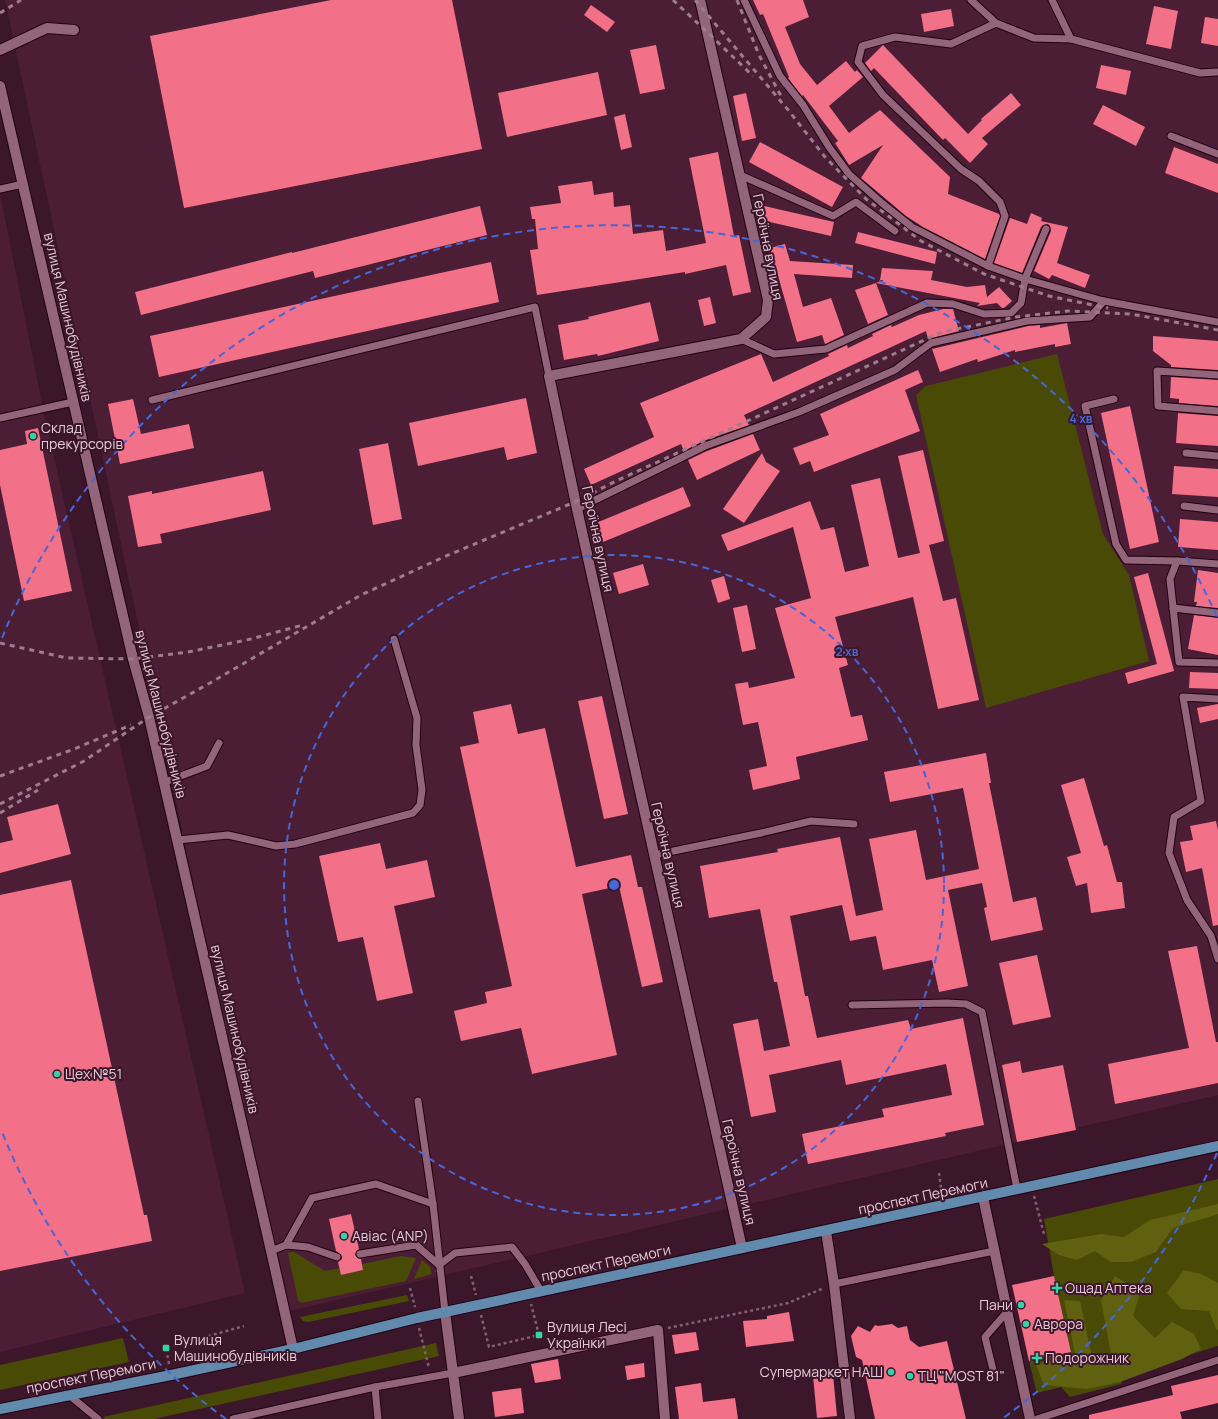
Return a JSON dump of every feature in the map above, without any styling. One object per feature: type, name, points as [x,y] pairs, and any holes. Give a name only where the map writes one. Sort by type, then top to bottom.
[{"type":"main road","name":"проспект Перемоги","points":[[0,1408],[171,1375],[292,1349],[417,1318],[540,1291],[1218,1146]]},
{"type":"street","name":"Героїчна вулиця","points":[[700,0],[768,300],[766,317],[741,339]]},
{"type":"street","points":[[0,50],[47,28],[74,30]]},
{"type":"street","name":"вулиця Машинобудівників","points":[[0,86],[133,659],[150,717],[272,1250],[292,1349]]},
{"type":"street","points":[[549,376],[741,339]]},
{"type":"street","name":"Героїчна вулиця","points":[[549,376],[577,509],[742,1248]]},
{"type":"street","points":[[983,1197],[1030,1419]]},
{"type":"street","points":[[826,1231],[834,1284],[850,1419]]},
{"type":"street","points":[[445,1312],[459,1419]]},
{"type":"street","points":[[453,1373],[658,1330],[665,1419]]},
{"type":"lane","points":[[744,0],[780,76],[803,105],[829,147],[849,174],[912,227],[988,266],[1025,279],[1104,300],[1218,322]]},
{"type":"lane","points":[[971,0],[996,23],[1034,38],[1071,39],[1200,73],[1218,72]]},
{"type":"lane","points":[[1052,0],[1071,39]]},
{"type":"lane","points":[[988,266],[1005,216],[1000,202],[979,181],[961,169],[883,96],[858,62],[862,46],[896,37],[951,44],[996,23]]},
{"type":"lane","points":[[1171,136],[1218,154]]},
{"type":"lane","points":[[740,175],[833,216],[856,202],[895,231]]},
{"type":"lane","points":[[0,189],[23,184]]},
{"type":"lane","points":[[741,339],[774,354],[826,349],[927,303],[953,304],[984,314],[1011,313],[1021,303],[1025,279],[1046,229]]},
{"type":"lane","points":[[577,509],[705,446],[799,412],[895,370],[931,343],[1027,321],[1090,317],[1104,300]]},
{"type":"lane","points":[[152,400],[535,307],[549,376]]},
{"type":"lane","points":[[1218,374],[1157,371],[1158,406],[1218,411]]},
{"type":"lane","points":[[1114,399],[1085,406],[1116,544],[1126,560],[1177,561],[1218,564]]},
{"type":"lane","points":[[0,418],[73,402]]},
{"type":"lane","points":[[1186,453],[1218,456]]},
{"type":"lane","points":[[1184,506],[1218,510]]},
{"type":"lane","points":[[1177,561],[1170,579],[1179,662],[1217,663]]},
{"type":"lane","points":[[1173,608],[1218,613]]},
{"type":"lane","points":[[178,840],[228,835],[276,846],[295,844],[413,813],[420,805],[422,790],[416,745],[417,718],[394,639]]},
{"type":"lane","points":[[1218,698],[1183,697],[1201,801],[1174,817],[1170,853],[1187,900],[1211,936],[1218,959]]},
{"type":"lane","points":[[164,782],[207,766],[219,743]]},
{"type":"lane","points":[[654,855],[811,821],[854,824]]},
{"type":"lane","points":[[852,1005],[953,1003],[966,1004],[982,1012],[1018,1189]]},
{"type":"lane","points":[[418,1100],[434,1204],[439,1265],[445,1312]]},
{"type":"lane","points":[[286,1246],[312,1198],[376,1184],[434,1204]]},
{"type":"lane","points":[[360,1254],[416,1245],[439,1265]]},
{"type":"lane","points":[[272,1250],[286,1246],[308,1247],[337,1257]]},
{"type":"lane","points":[[439,1265],[455,1253],[512,1247],[525,1264],[540,1291]]},
{"type":"lane","points":[[834,1284],[994,1251]]},
{"type":"lane","points":[[995,1378],[985,1337],[1007,1312]]},
{"type":"lane","points":[[1037,1419],[1218,1360]]},
{"type":"lane","points":[[232,1419],[375,1387],[453,1373]]},
{"type":"lane","points":[[375,1387],[378,1419]]},
{"type":"lane","points":[[69,1395],[98,1419]]},
{"type":"path","points":[[939,1173],[944,1205]]},
{"type":"path","points":[[1032,1186],[1044,1234]]},
{"type":"path","points":[[471,1276],[489,1347],[539,1335],[528,1294]]},
{"type":"path","points":[[658,1330],[788,1303],[834,1284]]},
{"type":"path","points":[[410,1288],[431,1377]]},
{"type":"path","points":[[171,1375],[166,1348],[244,1326]]},
{"type":"shaded area","points":[[5,0],[1218,0],[1218,1095],[285,1312]]},
{"type":"shaded area","points":[[0,194],[43,409],[245,1293],[0,1352]]},
{"type":"shaded area","points":[[1057,354],[1103,534],[1129,575],[1149,661],[986,708],[916,395],[926,386]]},
{"type":"shaded area","points":[[1218,1179],[1218,1346],[1124,1375],[1121,1384],[1070,1397],[1061,1387],[1037,1393],[1029,1361],[1071,1352],[1054,1276],[1044,1219]]},
{"type":"shaded area","points":[[1218,1204],[1218,1214],[1173,1228],[1156,1252],[1131,1262],[1111,1262],[1095,1251],[1077,1260],[1059,1255],[1042,1244],[1101,1234],[1124,1237],[1150,1220]]},
{"type":"shaded area","points":[[294,1252],[325,1271],[340,1268],[342,1275],[363,1270],[362,1264],[401,1256],[416,1258],[406,1281],[301,1303],[298,1300],[288,1253]]},
{"type":"shaded area","points":[[422,1260],[430,1267],[432,1274],[414,1279]]},
{"type":"shaded area","points":[[1184,1270],[1201,1274],[1218,1283],[1218,1330],[1216,1329],[1209,1311],[1181,1309],[1167,1293]]},
{"type":"shaded area","points":[[1115,1276],[1140,1293],[1133,1316],[1155,1338],[1172,1322],[1194,1334],[1201,1349],[1182,1359],[1120,1382],[1087,1389],[1044,1385],[1036,1365],[1075,1354],[1064,1300],[1080,1301],[1094,1366],[1111,1354],[1101,1300]]},
{"type":"shaded area","points":[[407,1295],[409,1301],[308,1322],[303,1321],[300,1317]]},
{"type":"shaded area","points":[[123,1338],[129,1362],[0,1390],[0,1365]]},
{"type":"shaded area","points":[[436,1343],[439,1356],[154,1419],[105,1419],[103,1417]]},
{"type":"building","points":[[331,0],[452,0],[482,149],[184,208],[150,36]]},
{"type":"building","points":[[753,0],[803,0],[809,17],[785,27],[800,64],[817,85],[846,61],[855,72],[857,70],[863,77],[829,106],[849,133],[880,110],[950,177],[948,194],[999,214],[1000,216],[985,259],[923,227],[906,216],[861,178],[883,145],[849,165],[835,143],[838,141],[788,78],[789,77],[763,14],[760,15]]},
{"type":"building","points":[[591,5],[615,22],[607,32],[584,15]]},
{"type":"building","points":[[1154,6],[1178,11],[1171,49],[1146,44]]},
{"type":"building","points":[[951,9],[954,26],[924,32],[921,14]]},
{"type":"building","points":[[1205,17],[1218,19],[1218,46],[1201,43]]},
{"type":"building","points":[[656,45],[665,89],[640,94],[630,50]]},
{"type":"building","points":[[883,45],[968,134],[982,120],[981,119],[1011,93],[1021,105],[982,138],[988,144],[970,163],[945,138],[943,140],[874,68],[871,71],[865,63]]},
{"type":"building","points":[[1101,65],[1131,71],[1126,95],[1096,88]]},
{"type":"building","points":[[598,72],[607,115],[507,137],[498,93]]},
{"type":"building","points":[[746,93],[756,138],[742,141],[733,96]]},
{"type":"building","points":[[1103,105],[1145,127],[1136,146],[1093,124]]},
{"type":"building","points":[[625,114],[632,147],[621,150],[614,117]]},
{"type":"building","points":[[760,142],[843,187],[832,207],[749,162]]},
{"type":"building","points":[[1174,147],[1218,164],[1218,193],[1165,173]]},
{"type":"building","points":[[718,152],[734,236],[739,235],[751,292],[733,296],[726,265],[685,274],[685,272],[537,295],[530,250],[538,249],[535,219],[532,219],[530,207],[561,203],[558,186],[592,181],[594,195],[613,192],[614,207],[630,205],[633,234],[663,230],[666,251],[706,243],[689,158]]},
{"type":"building","points":[[760,205],[834,222],[831,236],[757,219]]},
{"type":"building","points":[[480,206],[487,235],[315,278],[313,271],[141,315],[135,292]]},
{"type":"building","points":[[1031,213],[1042,218],[1041,221],[1068,227],[1057,263],[1090,275],[1085,288],[1052,275],[1049,279],[1034,271],[1051,231],[1048,224],[1041,227],[1022,273],[994,263],[1010,218],[1027,224]]},
{"type":"building","points":[[858,232],[937,252],[935,264],[855,243]]},
{"type":"building","points":[[785,244],[790,261],[853,265],[852,278],[794,274],[803,307],[831,298],[844,335],[825,344],[822,335],[797,342],[770,248]]},
{"type":"building","points":[[491,262],[499,302],[159,377],[150,336]]},
{"type":"building","points":[[882,268],[933,271],[931,280],[967,287],[985,285],[987,297],[999,287],[1012,301],[1004,308],[997,303],[977,306],[980,303],[876,283],[884,280],[880,280]]},
{"type":"building","points":[[876,283],[888,315],[868,324],[855,290]]},
{"type":"building","points":[[710,297],[716,323],[704,326],[698,300]]},
{"type":"building","points":[[650,302],[659,341],[598,356],[597,354],[564,360],[558,325],[589,319],[588,317]]},
{"type":"building","points":[[943,309],[953,309],[959,331],[928,339],[926,331],[744,415],[749,425],[703,441],[684,451],[681,444],[591,485],[584,469],[654,437],[640,403],[761,354],[773,382],[829,356],[828,354],[847,345],[848,348],[873,336],[872,334],[891,325],[892,327],[919,315]]},
{"type":"building","points":[[1067,323],[1071,344],[1055,347],[1055,344],[1015,352],[1015,350],[978,362],[977,359],[940,372],[932,349],[1028,326],[1040,325],[1040,328]]},
{"type":"building","points":[[1153,336],[1218,341],[1218,370],[1171,367],[1171,365],[1153,351]]},
{"type":"building","points":[[918,370],[923,382],[905,390],[920,431],[814,472],[810,461],[800,465],[793,448],[829,435],[820,414]]},
{"type":"building","points":[[1171,377],[1218,380],[1218,406],[1179,403],[1179,399],[1170,398]]},
{"type":"building","points":[[526,398],[537,453],[507,460],[504,447],[418,466],[409,423]]},
{"type":"building","points":[[133,399],[141,434],[189,424],[194,448],[120,464],[108,404]]},
{"type":"building","points":[[1130,406],[1159,542],[1130,549],[1101,413]]},
{"type":"building","points":[[1178,413],[1218,416],[1218,446],[1176,443]]},
{"type":"building","points":[[38,428],[72,591],[24,601],[0,485],[0,450],[27,444],[25,431]]},
{"type":"building","points":[[753,434],[760,450],[697,480],[688,460],[707,451]]},
{"type":"building","points":[[388,443],[402,519],[373,525],[359,449]]},
{"type":"building","points":[[923,450],[944,541],[929,545],[943,601],[956,598],[979,700],[938,709],[913,597],[835,617],[848,665],[839,668],[851,717],[862,715],[868,740],[796,757],[800,779],[753,790],[749,770],[767,766],[758,722],[743,725],[735,684],[748,682],[749,688],[795,678],[775,608],[811,598],[793,527],[728,551],[721,535],[810,501],[821,530],[834,527],[845,572],[869,566],[851,485],[880,478],[898,558],[920,553],[898,456]]},
{"type":"building","points":[[762,453],[766,462],[780,471],[744,523],[723,509]]},
{"type":"building","points":[[1174,466],[1218,469],[1218,497],[1172,494]]},
{"type":"building","points":[[263,471],[271,510],[160,534],[162,543],[138,547],[128,496],[152,491],[152,494]]},
{"type":"building","points":[[683,487],[691,506],[603,542],[596,523]]},
{"type":"building","points":[[1180,519],[1218,522],[1218,550],[1178,547]]},
{"type":"building","points":[[643,564],[649,585],[619,594],[613,573]]},
{"type":"building","points":[[1198,570],[1218,573],[1218,608],[1196,606],[1197,602],[1194,602]]},
{"type":"building","points":[[1148,573],[1174,671],[1128,684],[1125,673],[1157,664],[1134,577]]},
{"type":"building","points":[[724,576],[730,599],[718,603],[711,580]]},
{"type":"building","points":[[747,605],[756,649],[742,652],[733,608]]},
{"type":"building","points":[[1194,615],[1218,618],[1218,655],[1188,649]]},
{"type":"building","points":[[1190,672],[1218,673],[1218,689],[1189,688]]},
{"type":"building","points":[[602,696],[628,814],[604,819],[578,701]]},
{"type":"building","points":[[511,704],[518,734],[545,728],[576,867],[631,855],[638,887],[642,887],[663,982],[642,987],[619,886],[582,894],[617,1055],[532,1074],[521,1028],[461,1041],[454,1011],[487,1003],[485,992],[512,986],[460,747],[479,743],[473,712]]},
{"type":"building","points":[[1218,704],[1218,719],[1200,723],[1197,708]]},
{"type":"building","points":[[986,753],[991,783],[989,783],[1013,902],[1036,897],[1043,930],[991,941],[984,908],[987,907],[982,883],[948,890],[968,986],[939,992],[932,960],[883,970],[876,936],[850,941],[842,905],[790,916],[805,996],[808,996],[817,1038],[908,1020],[911,1029],[963,1018],[984,1125],[945,1133],[946,1136],[808,1164],[802,1134],[884,1117],[882,1109],[952,1095],[946,1064],[846,1085],[841,1060],[769,1075],[776,1112],[751,1117],[733,1024],[758,1019],[764,1051],[790,1046],[777,982],[774,982],[760,909],[709,918],[700,866],[778,852],[777,849],[840,837],[856,916],[883,910],[869,839],[916,830],[926,880],[979,869],[963,788],[890,802],[884,772]]},
{"type":"building","points":[[1084,778],[1104,846],[1107,845],[1117,882],[1122,882],[1125,908],[1091,913],[1087,883],[1076,886],[1067,857],[1081,853],[1061,785]]},
{"type":"building","points":[[58,804],[71,854],[0,873],[0,843],[13,840],[7,817]]},
{"type":"building","points":[[1216,821],[1218,830],[1218,925],[1213,926],[1202,868],[1186,872],[1180,842],[1193,840],[1190,826]]},
{"type":"building","points":[[380,843],[386,869],[427,860],[435,897],[394,906],[413,993],[377,1001],[363,937],[338,942],[319,856]]},
{"type":"building","name":"Цех №51","points":[[71,880],[144,1215],[147,1215],[152,1241],[0,1271],[0,895]]},
{"type":"building","points":[[1197,946],[1216,1042],[1218,1042],[1218,1083],[1115,1104],[1108,1064],[1189,1048],[1168,951]]},
{"type":"building","points":[[1037,955],[1051,1017],[1013,1025],[999,963]]},
{"type":"building","points":[[1020,1061],[1022,1073],[1063,1065],[1076,1130],[1017,1142],[1002,1065]]},
{"type":"building","name":"Авіас (ANP)","points":[[351,1214],[359,1249],[355,1255],[361,1259],[363,1270],[341,1275],[338,1262],[342,1259],[342,1256],[336,1251],[329,1219]]},
{"type":"building","points":[[1054,1276],[1071,1352],[1029,1361],[1012,1285]]},
{"type":"building","points":[[789,1312],[794,1341],[746,1347],[743,1321],[767,1319],[767,1316]]},
{"type":"building","name":"ТЦ \"MOST 81\"","points":[[892,1324],[898,1328],[907,1326],[910,1340],[919,1347],[947,1341],[966,1419],[875,1419],[862,1360],[856,1357],[851,1336],[858,1326],[870,1332],[875,1325]]},
{"type":"building","points":[[696,1332],[699,1350],[675,1354],[672,1335]]},
{"type":"building","points":[[558,1359],[561,1379],[535,1383],[531,1364]]},
{"type":"building","points":[[644,1363],[645,1377],[627,1380],[625,1366]]},
{"type":"building","points":[[833,1375],[837,1416],[817,1418],[813,1376]]},
{"type":"building","points":[[1218,1375],[1218,1403],[1180,1412],[1182,1419],[1089,1419],[1089,1415],[1173,1395],[1171,1386]]},
{"type":"building","points":[[701,1383],[703,1402],[735,1398],[738,1419],[679,1419],[675,1387]]},
{"type":"building","points":[[521,1388],[524,1413],[495,1417],[492,1392]]},
{"type":"railway","points":[[0,13],[21,0]]},
{"type":"railway","points":[[673,0],[753,76]]},
{"type":"railway","points":[[695,0],[789,111],[825,157],[866,199],[921,241],[984,274],[1049,296],[1108,308]]},
{"type":"railway","points":[[737,0],[759,55],[781,96]]},
{"type":"railway","points":[[0,804],[84,761],[149,717],[361,595],[446,556],[575,502],[616,481],[942,332],[1016,317],[1068,311],[1131,314],[1218,330]]},
{"type":"railway","points":[[0,643],[67,658],[133,659],[188,652],[251,639],[303,625]]},
{"type":"railway","points":[[0,776],[74,749],[131,725]]},
{"type":"railway","points":[[0,813],[38,790]]},
{"type":"place","name":"Склад прекурсорів","points":[[33,436]]},
{"type":"place","name":"Цех №51","points":[[57,1074]]},
{"type":"place","name":"Авіас (ANP)","points":[[344,1236]]},
{"type":"place","name":"Ощад Аптека","points":[[1057,1288]]},
{"type":"place","name":"Пани","points":[[1021,1305]]},
{"type":"place","name":"Аврора","points":[[1026,1324]]},
{"type":"place","name":"Вулиця Лесі Українки","points":[[539,1335]]},
{"type":"place","name":"Вулиця Машинобудівників","points":[[166,1348]]},
{"type":"place","name":"Подорожник","points":[[1037,1358]]},
{"type":"place","name":"Супермаркет НАШ","points":[[891,1372]]},
{"type":"place","name":"ТЦ \"MOST 81\"","points":[[910,1376]]}]
